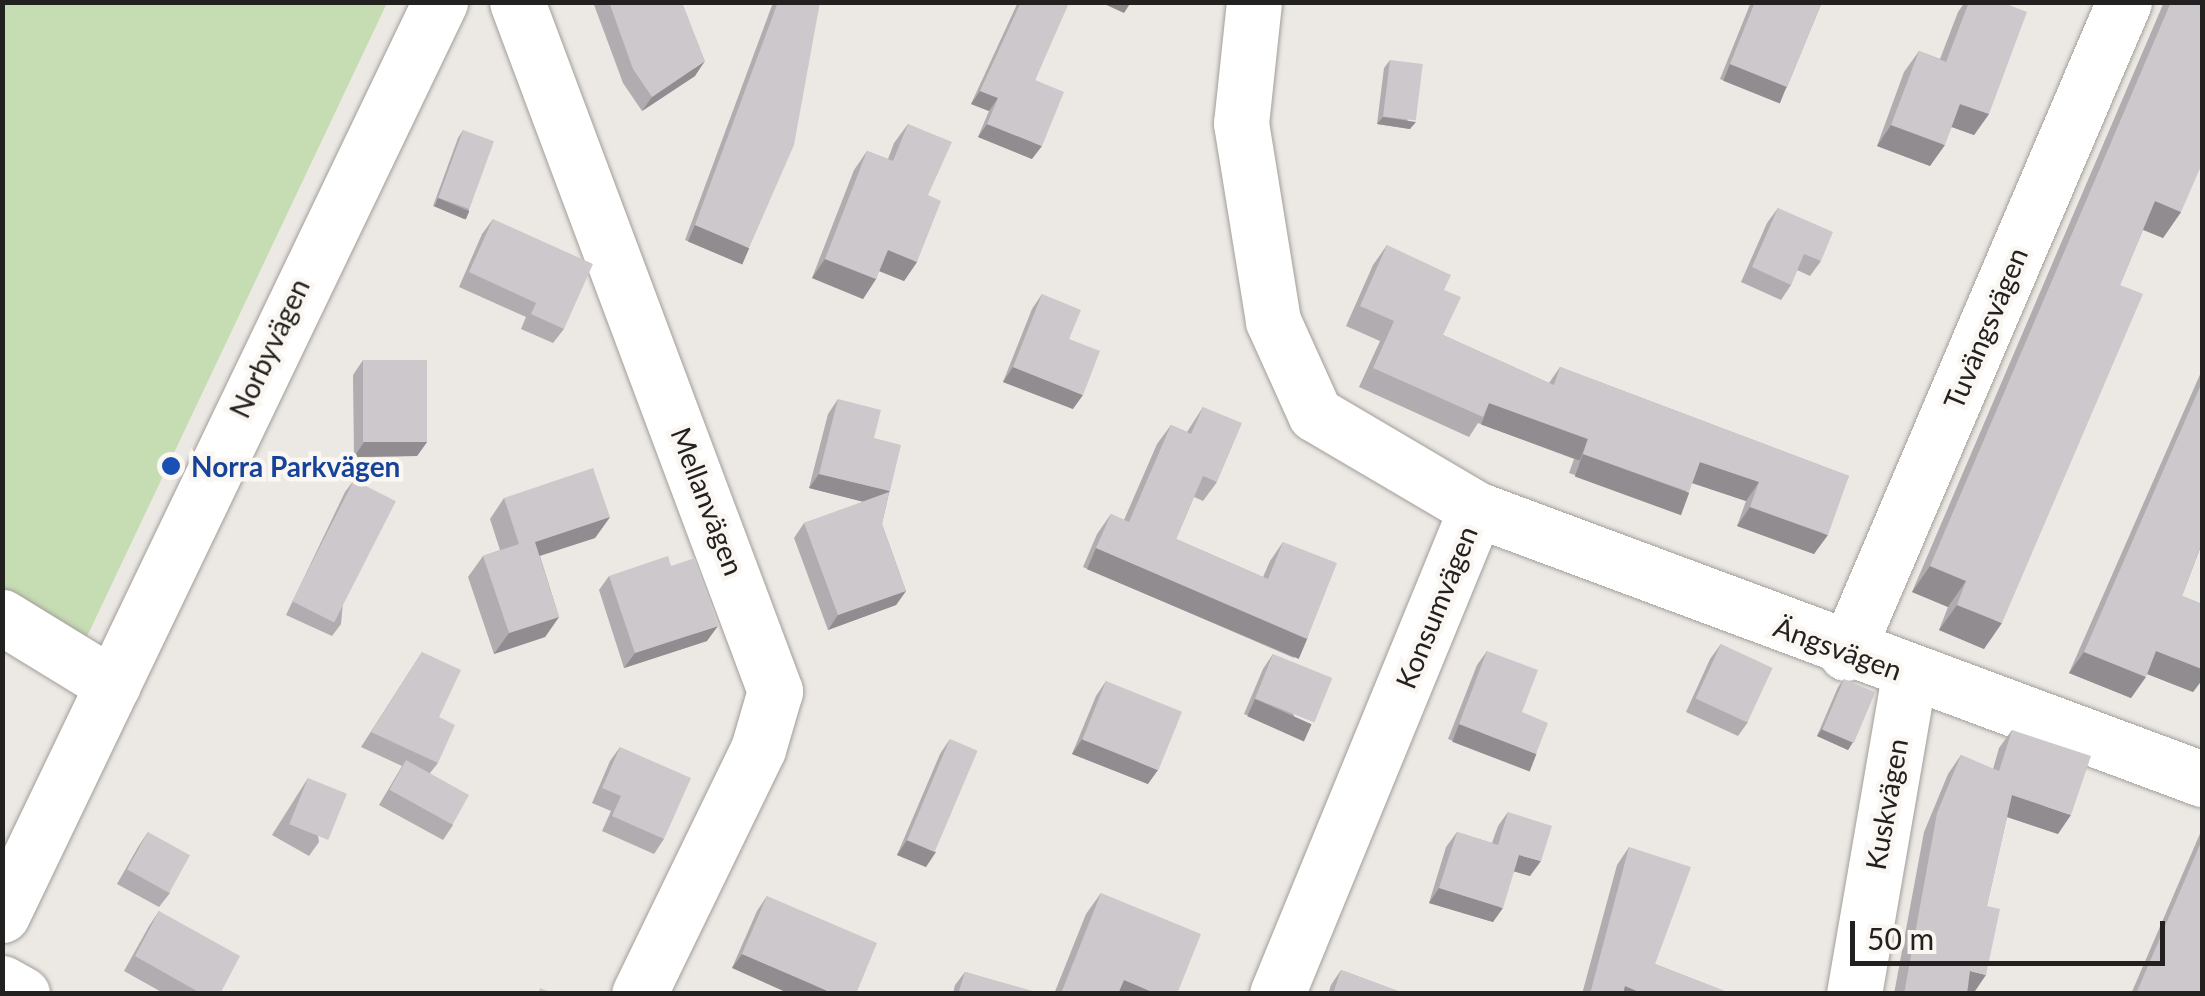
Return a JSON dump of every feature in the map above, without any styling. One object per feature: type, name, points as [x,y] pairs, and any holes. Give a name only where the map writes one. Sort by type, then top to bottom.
[{"type":"street","name":"Norbyvägen","points":[[2,915],[440,2]]},
{"type":"street","name":"Mellanvägen","points":[[517,2],[775,691],[758,749],[639,994]]},
{"type":"street","name":"Konsumvägen","points":[[1254,2],[1240,123],[1280,336],[1315,414],[1476,509],[1277,994]]},
{"type":"street","name":"Tuvängsvägen","points":[[1846,653],[2124,2]]},
{"type":"street","name":"Ängsvägen","points":[[1476,509],[1846,653],[2201,774]]},
{"type":"street","points":[[2,616],[113,685]]},
{"type":"street","name":"Kuskvägen","points":[[1854,994],[1908,674]]},
{"type":"street","points":[[2,983],[22,994]]},
{"type":"green space","points":[[2,3],[387,3],[83,645],[3,617]]},
{"type":"building","points":[[609,2],[682,2],[705,61],[652,97],[633,69]]},
{"type":"building","points":[[778,2],[820,2],[794,145],[749,248],[695,225]]},
{"type":"building","points":[[1021,2],[1069,3],[1035,80],[1064,92],[1042,146],[987,124],[998,98],[980,91]]},
{"type":"building","points":[[1755,2],[1822,2],[1787,87],[1730,64]]},
{"type":"building","points":[[1969,2],[2001,2],[2027,12],[1989,114],[1960,104],[1945,145],[1891,125],[1919,51],[1946,62]]},
{"type":"building","points":[[2171,2],[2202,2],[2202,164],[2181,212],[2155,201],[2120,285],[2143,294],[2002,623],[1957,605],[1966,581],[1930,566]]},
{"type":"building","points":[[1390,60],[1423,64],[1416,121],[1383,117]]},
{"type":"building","points":[[908,124],[952,142],[928,195],[941,201],[917,262],[888,250],[876,279],[825,259],[867,151],[893,161]]},
{"type":"building","points":[[463,130],[494,141],[469,209],[438,198]]},
{"type":"building","points":[[1778,208],[1833,232],[1821,261],[1804,254],[1791,285],[1752,267]]},
{"type":"building","points":[[493,219],[593,264],[564,329],[531,314],[536,303],[469,272]]},
{"type":"building","points":[[1387,245],[1451,275],[1444,290],[1461,297],[1443,335],[1554,385],[1560,367],[1849,476],[1828,535],[1750,507],[1759,482],[1700,462],[1689,492],[1583,454],[1588,439],[1489,403],[1483,417],[1373,368],[1394,321],[1360,306]]},
{"type":"building","points":[[1042,294],[1081,310],[1069,339],[1100,351],[1083,395],[1013,367]]},
{"type":"building","points":[[363,360],[427,360],[427,442],[363,442]]},
{"type":"building","points":[[2202,382],[2202,542],[2182,596],[2202,604],[2202,669],[2156,651],[2146,677],[2084,652]]},
{"type":"building","points":[[838,399],[881,410],[874,438],[901,445],[890,491],[819,474]]},
{"type":"building","points":[[1203,407],[1242,423],[1217,482],[1203,476],[1176,539],[1268,579],[1283,542],[1337,563],[1307,639],[1096,548],[1111,514],[1129,522],[1171,425],[1191,434]]},
{"type":"building","points":[[593,468],[610,517],[535,542],[559,617],[509,633],[483,556],[519,544],[504,498]]},
{"type":"building","points":[[354,480],[396,501],[334,623],[292,601]]},
{"type":"building","points":[[889,492],[882,524],[906,591],[838,615],[804,523]]},
{"type":"building","points":[[668,556],[671,566],[695,558],[718,626],[635,653],[609,576]]},
{"type":"building","points":[[1721,644],[1773,668],[1747,722],[1696,698]]},
{"type":"building","points":[[1487,651],[1538,670],[1522,712],[1548,723],[1536,754],[1459,724]]},
{"type":"building","points":[[422,652],[461,670],[439,717],[455,725],[438,763],[371,732]]},
{"type":"building","points":[[1273,654],[1332,678],[1314,722],[1255,699]]},
{"type":"building","points":[[1844,679],[1875,692],[1854,743],[1823,730]]},
{"type":"building","points":[[1106,681],[1182,712],[1158,770],[1082,739]]},
{"type":"building","points":[[2012,730],[2091,756],[2071,815],[2012,795],[1987,906],[2000,909],[1986,975],[1970,971],[1967,994],[1904,994],[1937,813],[1961,755],[1999,771]]},
{"type":"building","points":[[950,739],[978,751],[935,852],[907,840]]},
{"type":"building","points":[[620,747],[691,778],[664,839],[612,816],[621,796],[602,788]]},
{"type":"building","points":[[406,760],[469,795],[452,825],[390,790]]},
{"type":"building","points":[[308,778],[347,794],[328,840],[289,824]]},
{"type":"building","points":[[1508,812],[1552,826],[1541,861],[1519,855],[1503,908],[1439,888],[1457,832],[1498,845]]},
{"type":"building","points":[[148,832],[190,855],[169,893],[127,870]]},
{"type":"building","points":[[2202,840],[2201,994],[2136,994]]},
{"type":"building","points":[[1629,847],[1691,867],[1655,964],[1732,994],[1644,994],[1625,986],[1623,994],[1590,994]]},
{"type":"building","points":[[1101,893],[1201,934],[1177,994],[1157,994],[1124,980],[1118,994],[1062,991]]},
{"type":"building","points":[[767,896],[877,943],[856,994],[835,994],[742,954]]},
{"type":"building","points":[[159,911],[240,956],[220,994],[202,994],[135,956]]},
{"type":"building","points":[[1341,970],[1406,994],[1333,994]]},
{"type":"building","points":[[965,972],[1040,993],[958,994]]},
{"type":"place","name":"Norra Parkvägen","points":[[171,466]]}]
